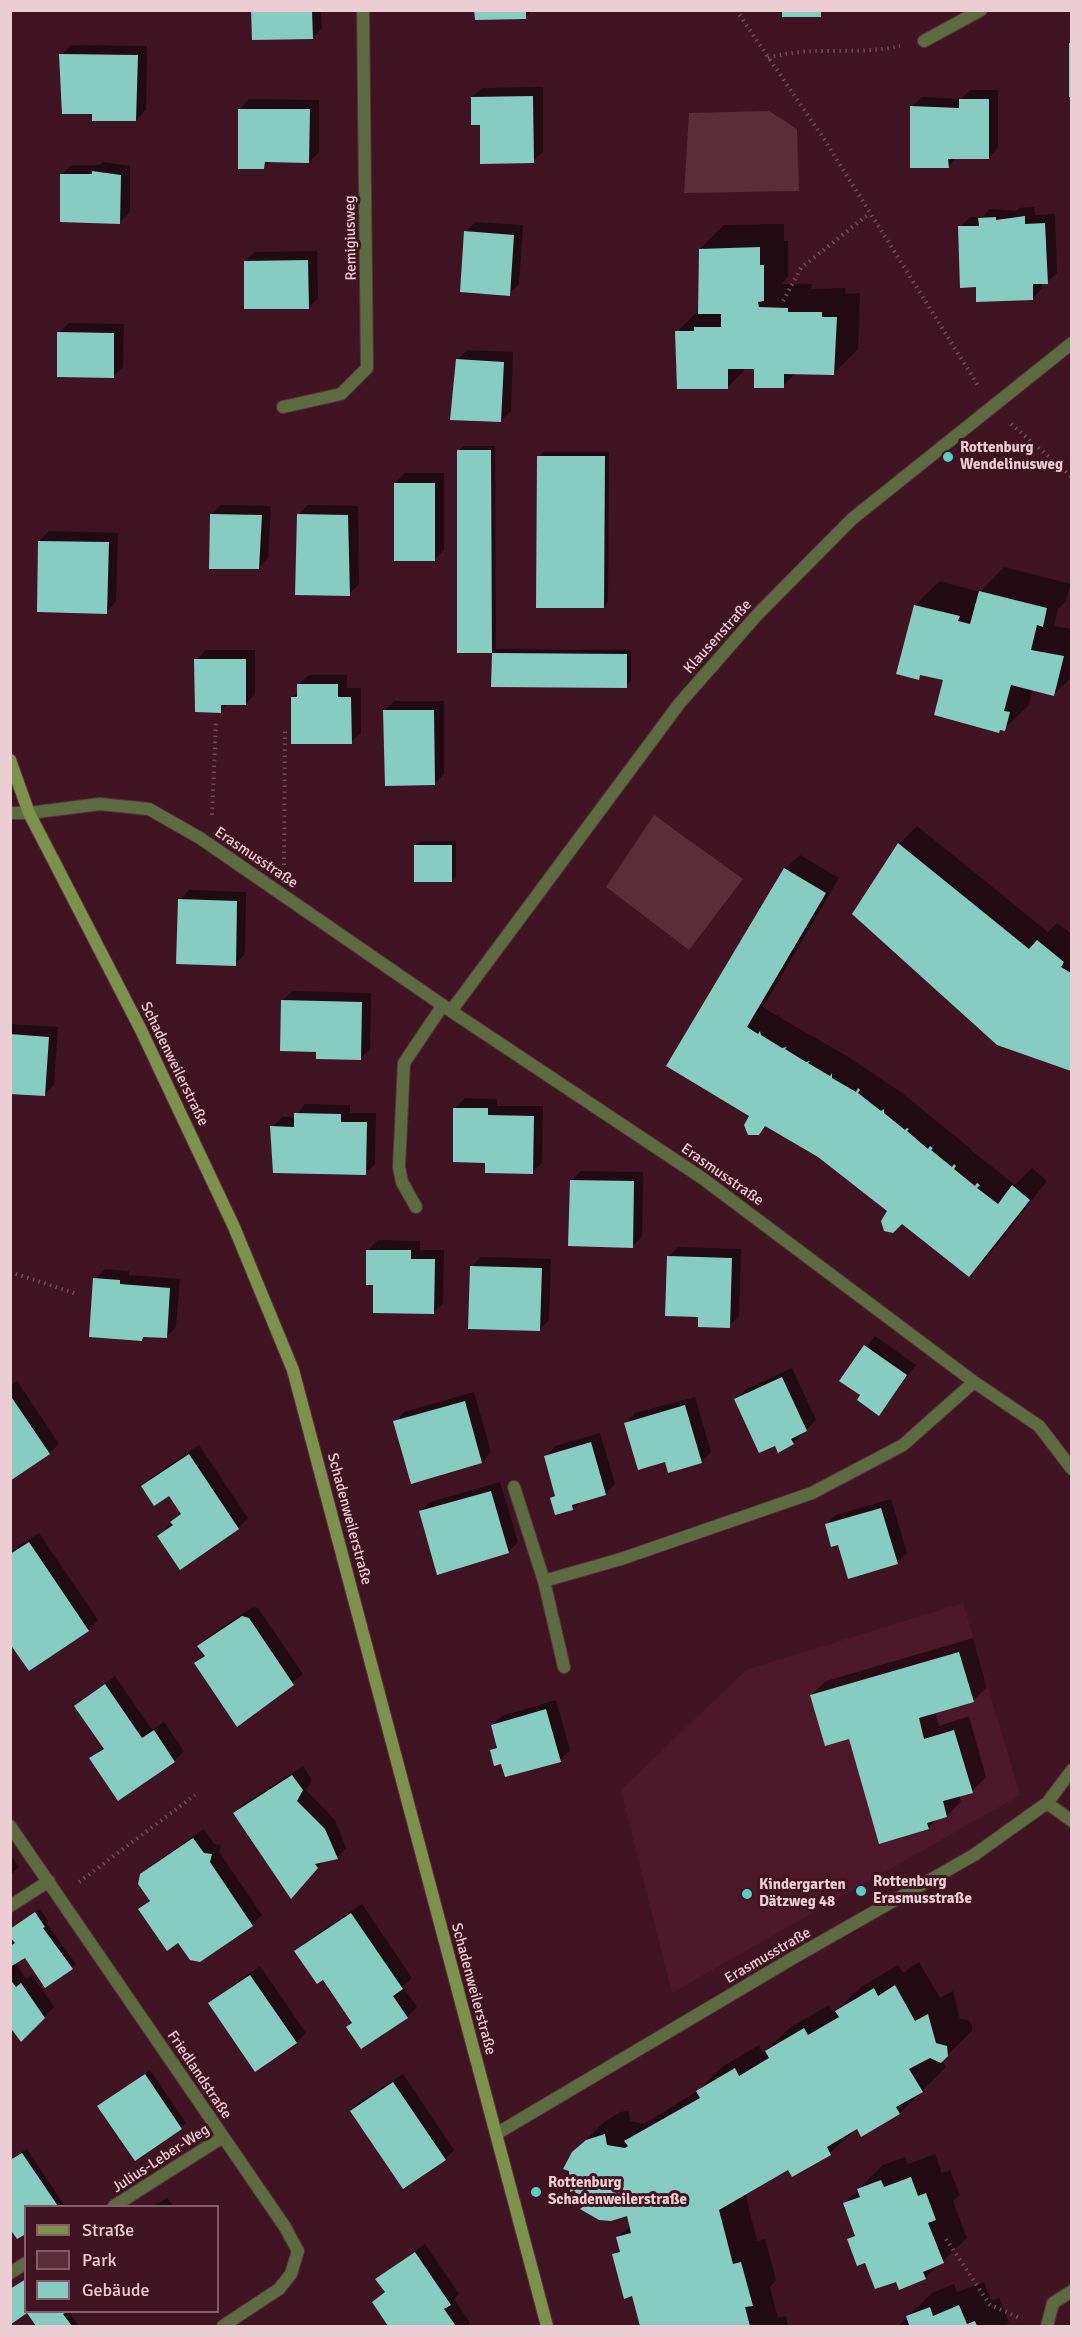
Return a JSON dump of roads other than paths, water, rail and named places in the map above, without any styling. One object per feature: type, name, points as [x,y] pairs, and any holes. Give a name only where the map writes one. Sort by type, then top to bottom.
[{"type":"street","name":"Remigiusweg","points":[[283,407],[341,394],[367,368],[363,10]]},
{"type":"street","points":[[924,41],[981,10]]},
{"type":"street","name":"Klausenstraße","points":[[447,1008],[679,704],[757,615],[852,519],[1071,343]]},
{"type":"street","name":"Schadenweilerstraße","points":[[10,760],[29,813],[146,1040],[234,1227],[293,1370],[547,2326]]},
{"type":"street","name":"Erasmusstraße","points":[[10,813],[29,813],[100,804],[149,808],[210,845],[447,1008],[702,1178],[974,1382],[1038,1426],[1071,1469]]},
{"type":"street","points":[[416,1207],[402,1182],[399,1167],[402,1073],[410,1052],[447,1008]]},
{"type":"street","points":[[544,1581],[621,1559],[812,1493],[903,1445],[974,1382]]},
{"type":"street","points":[[514,1488],[544,1581],[564,1667]]},
{"type":"street","name":"Erasmusstraße","points":[[496,2134],[793,1958],[974,1855],[1047,1803],[1071,1770]]},
{"type":"street","points":[[1047,1803],[1071,1821]]},
{"type":"street","name":"Friedlandstraße","points":[[10,1826],[285,2227],[298,2251],[291,2274],[279,2289],[223,2326]]},
{"type":"street","points":[[10,1906],[49,1881]]},
{"type":"street","name":"Julius-Leber-Weg","points":[[116,2205],[223,2137]]},
{"type":"street","points":[[10,2273],[24,2264]]},
{"type":"street","points":[[1047,2326],[1053,2303],[1071,2291]]},
{"type":"place","name":"Rottenburg Wendelinusweg","points":[[948,457]]},
{"type":"place","name":"Rottenburg Erasmusstraße","points":[[861,1891]]},
{"type":"place","name":"Kindergarten Dätzweg 48","points":[[747,1894]]},
{"type":"place","name":"Rottenburg Schadenweilerstraße","points":[[536,2192]]}]
